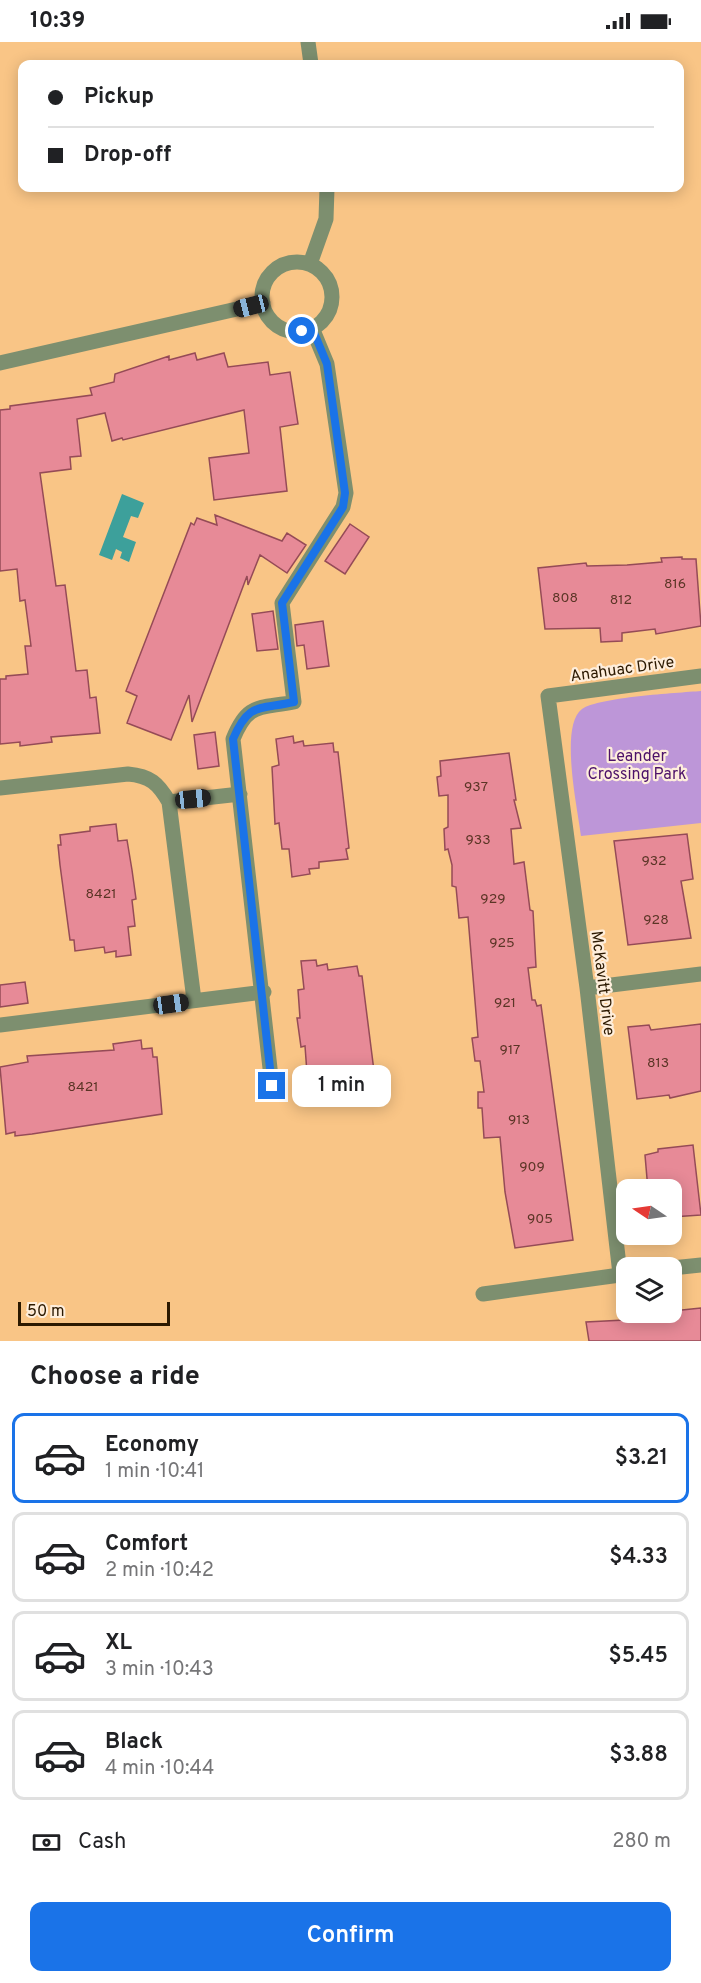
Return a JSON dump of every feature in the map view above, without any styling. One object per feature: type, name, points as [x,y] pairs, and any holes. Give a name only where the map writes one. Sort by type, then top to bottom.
[{"type":"street","points":[[308,42],[310,60]]},
{"type":"street","points":[[310,264],[326,219],[327,192]]},
{"type":"street","points":[[289,263],[310,264],[326,276],[332,295],[327,315],[312,328],[292,331],[282,328],[273,322],[263,303],[266,282],[271,273],[289,263]]},
{"type":"street","points":[[0,363],[263,303]]},
{"type":"street","points":[[272,1086],[264,992],[233,739],[240,721],[248,712],[294,702],[282,603],[343,507],[345,493],[327,364],[312,328]]},
{"type":"street","name":"Anahuac Drive","points":[[548,696],[701,676]]},
{"type":"street","name":"McKavitt Drive","points":[[548,696],[622,1257]]},
{"type":"street","points":[[0,788],[128,774],[147,776],[159,785],[169,802],[194,1000]]},
{"type":"street","points":[[169,802],[240,794]]},
{"type":"street","points":[[587,988],[701,974]]},
{"type":"street","points":[[0,1024],[264,992]]},
{"type":"street","points":[[682,1267],[701,1265]]},
{"type":"street","points":[[483,1294],[616,1275]]},
{"type":"green space","name":"Leander Crossing Park","points":[[701,691],[701,823],[581,836],[571,750],[575,718],[582,709],[605,701]]},
{"type":"water","points":[[122,494],[144,503],[138,518],[131,516],[123,537],[136,542],[129,562],[120,558],[122,552],[116,549],[112,560],[99,555]]},
{"type":"building","points":[[195,353],[197,360],[224,353],[228,367],[268,362],[270,375],[290,372],[298,424],[280,427],[287,491],[214,500],[209,458],[249,453],[244,410],[112,441],[105,413],[77,419],[81,456],[70,457],[71,469],[40,473],[56,586],[65,585],[76,671],[87,670],[90,698],[96,697],[100,733],[51,737],[52,742],[20,746],[20,742],[0,744],[0,679],[6,679],[6,676],[28,674],[25,646],[31,646],[25,600],[20,601],[17,569],[0,571],[0,410],[10,409],[10,406],[92,395],[90,388],[114,382],[115,374],[169,356],[169,360]]},
{"type":"building","points":[[215,515],[282,541],[287,533],[306,545],[287,573],[260,555],[248,585],[247,576],[192,722],[189,695],[171,740],[127,723],[137,696],[126,691],[191,523],[194,525],[197,518],[217,525]]},
{"type":"building","points":[[350,524],[369,537],[345,574],[325,561]]},
{"type":"building","points":[[682,557],[682,559],[696,559],[701,626],[656,634],[655,629],[622,633],[622,641],[601,642],[600,628],[545,629],[538,568],[586,563],[587,566],[627,565],[662,562],[661,558]]},
{"type":"building","points":[[273,611],[278,649],[257,651],[252,614]]},
{"type":"building","points":[[323,621],[329,666],[307,669],[304,645],[297,646],[295,625]]},
{"type":"building","points":[[215,732],[219,766],[198,769],[194,735]]},
{"type":"building","points":[[293,736],[294,743],[303,741],[304,746],[333,743],[334,752],[338,752],[349,848],[346,849],[348,859],[319,862],[319,868],[309,869],[310,874],[292,877],[289,849],[282,849],[279,823],[275,824],[272,767],[279,765],[276,739]]},
{"type":"building","points":[[509,753],[516,800],[514,800],[521,828],[511,829],[514,864],[524,862],[530,910],[533,911],[536,967],[528,968],[532,1000],[535,1000],[537,1006],[541,1005],[573,1240],[515,1248],[505,1192],[500,1137],[484,1138],[482,1108],[478,1108],[478,1092],[484,1092],[480,1061],[475,1061],[472,1038],[478,1037],[468,917],[459,918],[456,887],[452,886],[452,865],[448,849],[445,850],[444,829],[448,827],[448,795],[439,796],[437,777],[441,776],[440,761]]},
{"type":"building","points":[[116,824],[118,841],[127,840],[136,899],[132,900],[135,926],[128,927],[131,955],[116,957],[116,951],[105,953],[104,947],[75,951],[74,940],[70,940],[60,865],[58,845],[61,845],[60,835],[90,831],[90,827]]},
{"type":"building","points":[[687,834],[693,879],[681,881],[691,938],[628,945],[614,841]]},
{"type":"building","points":[[316,960],[317,966],[327,964],[328,970],[357,966],[359,976],[362,976],[374,1071],[371,1071],[373,1083],[344,1087],[345,1092],[335,1093],[335,1099],[317,1101],[314,1078],[310,1078],[307,1073],[305,1046],[301,1047],[297,1018],[300,1018],[298,990],[304,989],[301,961]]},
{"type":"building","points":[[25,982],[28,1003],[0,1007],[0,985]]},
{"type":"building","points":[[701,1024],[701,1091],[670,1098],[669,1095],[637,1099],[628,1027],[649,1025],[651,1030]]},
{"type":"building","points":[[141,1040],[142,1049],[152,1048],[153,1057],[157,1057],[162,1114],[32,1134],[15,1136],[15,1132],[6,1134],[0,1067],[28,1062],[27,1056],[114,1050],[113,1044]]},
{"type":"building","points":[[693,1145],[701,1215],[682,1216],[682,1179],[647,1179],[645,1155],[658,1152],[658,1149]]},
{"type":"building","points":[[701,1308],[701,1341],[589,1341],[586,1322],[616,1320],[616,1323],[682,1323],[682,1310]]},
{"type":"route","points":[[272,1086],[264,992],[233,739],[240,721],[248,712],[294,702],[282,603],[343,507],[345,493],[327,364],[312,328],[302,331]]}]
